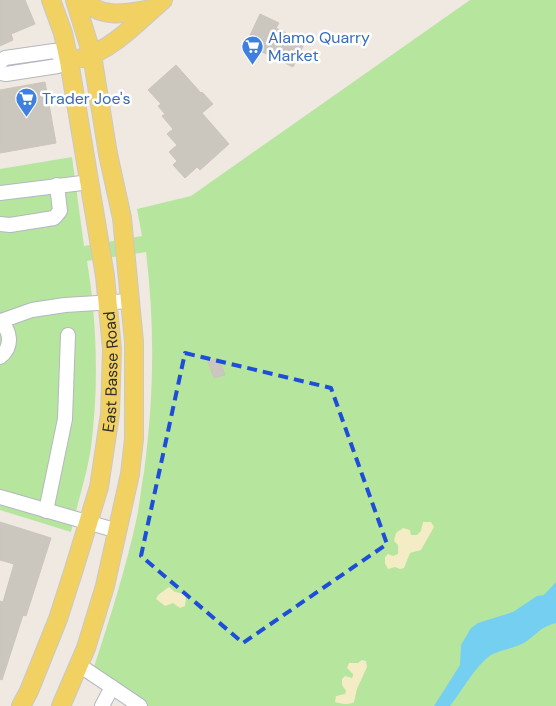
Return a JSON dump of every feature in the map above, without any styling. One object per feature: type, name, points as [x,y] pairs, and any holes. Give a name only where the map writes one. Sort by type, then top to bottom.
[{"type":"main road","name":"East Basse Road","points":[[22,706],[58,618],[88,524],[99,487],[110,414],[112,349],[105,276],[69,61],[63,33],[51,0]]},
{"type":"main road","name":"East Basse Road","points":[[61,706],[79,666],[105,586],[130,474],[134,439],[134,342],[122,218],[108,154],[92,55],[75,0]]},
{"type":"main road","points":[[82,0],[93,8],[107,14],[118,14],[157,5]]},
{"type":"main road","points":[[69,61],[92,55],[113,43],[157,5]]},
{"type":"lane","points":[[0,62],[5,58],[54,52],[69,61]]},
{"type":"lane","points":[[0,73],[6,74],[58,66],[69,61]]},
{"type":"lane","points":[[0,193],[90,182]]},
{"type":"lane","points":[[0,224],[10,225],[54,218],[60,211],[57,185]]},
{"type":"lane","points":[[0,357],[7,348],[9,341],[6,327],[0,321],[32,310],[65,305],[130,301]]},
{"type":"lane","points":[[46,511],[65,419],[68,335]]},
{"type":"lane","points":[[0,497],[88,524],[118,531]]},
{"type":"lane","points":[[79,666],[140,706]]},
{"type":"lane","points":[[102,706],[112,687]]},
{"type":"highlighted area","points":[[185,353],[331,388],[387,544],[243,643],[141,556]]},
{"type":"green space","points":[[470,0],[556,0],[556,706],[146,706],[94,667],[128,555],[138,512],[144,472],[150,417],[152,362],[151,307],[146,252],[87,261],[95,330],[94,424],[89,458],[71,532],[0,510],[0,169],[72,157],[84,246],[142,236],[137,209],[191,196]]},
{"type":"sand","points":[[423,522],[431,522],[434,527],[421,550],[410,553],[404,568],[395,567],[388,569],[385,557],[388,554],[393,556],[398,554],[398,545],[394,541],[396,533],[403,528],[410,530],[411,535],[417,535],[421,531]]},
{"type":"sand","points":[[169,587],[175,592],[185,594],[185,606],[180,608],[173,603],[165,606],[156,599],[158,595]]},
{"type":"sand","points":[[362,660],[366,661],[367,667],[357,689],[354,702],[345,704],[335,702],[336,696],[345,694],[346,691],[342,685],[342,679],[345,676],[352,678],[353,676],[347,668],[349,663],[358,663]]},
{"type":"water","points":[[556,582],[556,623],[543,628],[527,641],[485,659],[450,706],[434,706],[460,665],[461,645],[471,628],[478,623],[513,612],[537,596],[544,595]]},
{"type":"building","points":[[0,0],[25,0],[35,24],[11,34],[13,40],[0,46]]},
{"type":"building","points":[[260,14],[279,23],[276,28],[305,42],[293,67],[246,44]]},
{"type":"building","points":[[176,65],[213,104],[202,113],[229,144],[200,170],[197,167],[185,178],[173,165],[177,161],[169,152],[177,145],[167,134],[173,129],[162,116],[165,114],[158,106],[161,104],[148,90]]},
{"type":"building","name":"Trader Joe's","points":[[45,82],[56,143],[0,153],[0,90]]},
{"type":"building","points":[[219,358],[225,375],[214,378],[208,362]]},
{"type":"building","points":[[0,522],[51,538],[26,616],[23,615],[2,680],[0,679],[0,601],[3,602],[14,564],[0,560]]},
{"type":"place","name":"Alamo Quarry Market","points":[[252,65]]},
{"type":"place","name":"Trader Joe's","points":[[26,117]]}]
